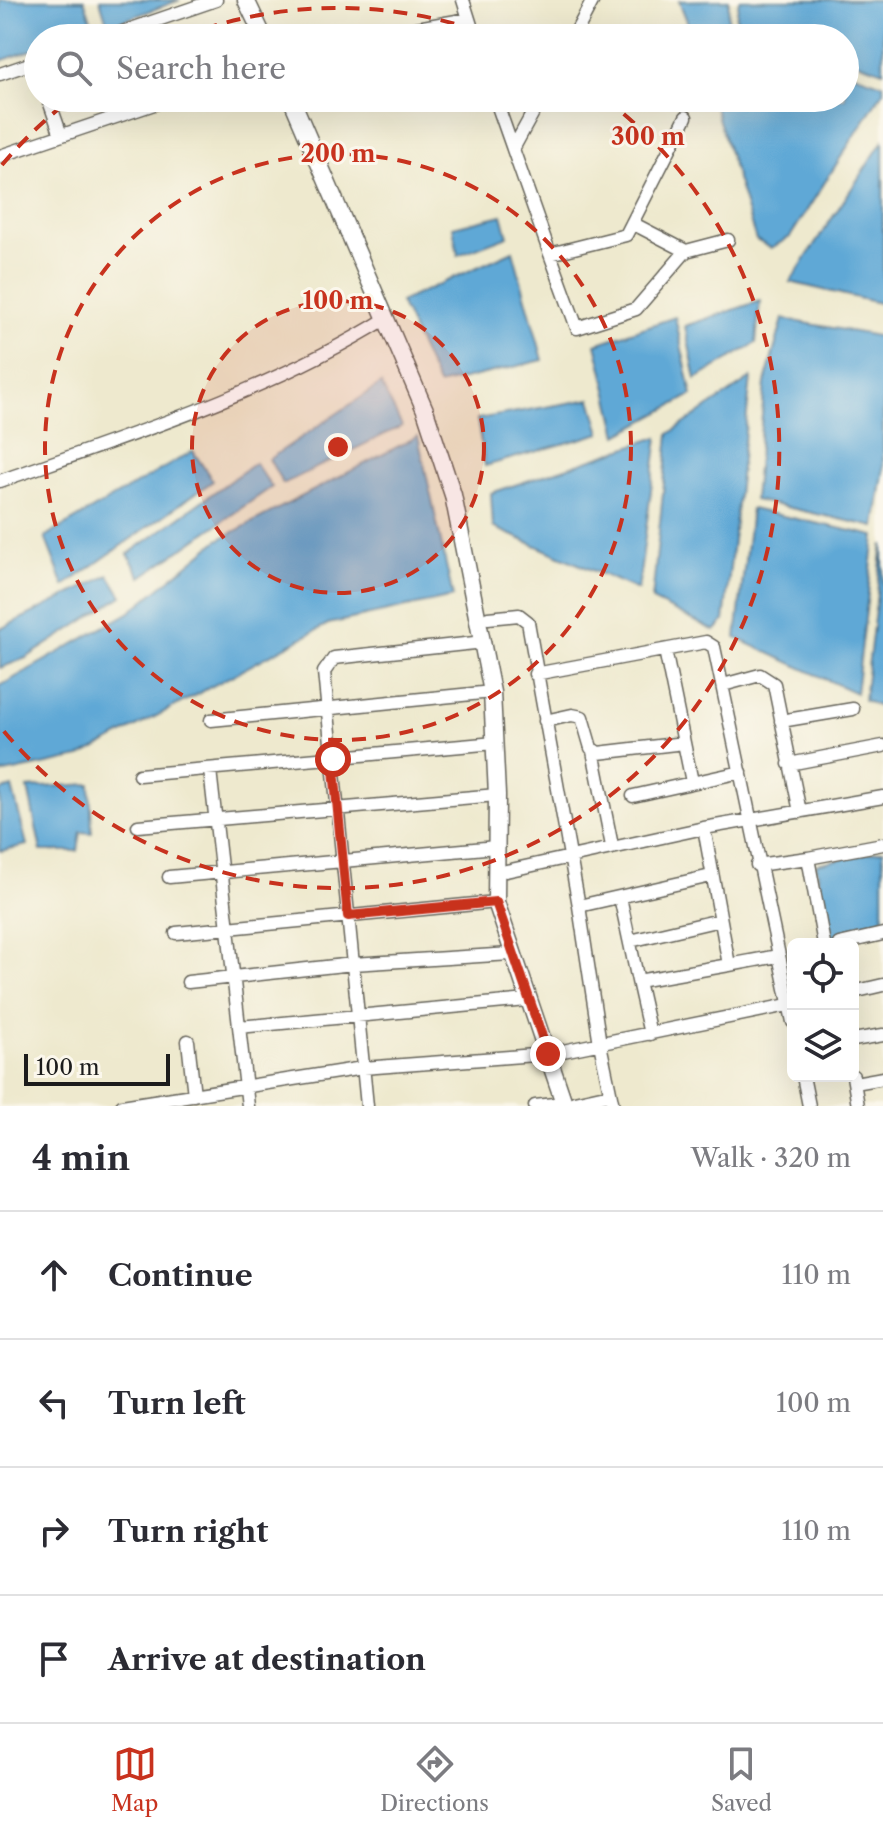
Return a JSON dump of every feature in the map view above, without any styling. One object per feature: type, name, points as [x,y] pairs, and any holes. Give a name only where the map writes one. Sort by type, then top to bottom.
[{"type":"main road","points":[[246,0],[257,24]]},
{"type":"main road","points":[[297,112],[425,410],[451,489],[492,692],[497,795],[496,902],[527,1000],[573,1103]]},
{"type":"main road","points":[[461,528],[472,544],[488,618],[506,742],[507,909],[552,1053]]},
{"type":"street","points":[[146,24],[216,0]]},
{"type":"street","points":[[459,21],[463,0]]},
{"type":"street","points":[[580,24],[593,0]]},
{"type":"street","points":[[442,24],[459,21]]},
{"type":"street","points":[[459,21],[462,24]]},
{"type":"street","points":[[0,74],[24,67]]},
{"type":"street","points":[[53,112],[61,135]]},
{"type":"street","points":[[113,112],[114,117]]},
{"type":"street","points":[[0,156],[129,112]]},
{"type":"street","points":[[500,112],[577,328],[636,309],[686,251],[728,240]]},
{"type":"street","points":[[513,149],[533,112]]},
{"type":"street","points":[[550,254],[626,235],[686,117]]},
{"type":"street","points":[[632,223],[686,251]]},
{"type":"street","points":[[0,481],[172,421],[327,354],[387,318]]},
{"type":"street","points":[[488,618],[519,615],[526,619],[571,857],[596,1044],[609,1098],[535,1106]]},
{"type":"street","points":[[367,1106],[324,672],[334,658],[484,642]]},
{"type":"street","points":[[535,674],[710,644],[715,651],[723,685],[757,865],[787,989]]},
{"type":"street","points":[[665,650],[692,782]]},
{"type":"street","points":[[723,685],[760,675],[774,684],[800,812]]},
{"type":"street","points":[[211,720],[492,692]]},
{"type":"street","points":[[781,721],[853,709]]},
{"type":"street","points":[[545,721],[572,715],[582,717],[593,751],[612,846]]},
{"type":"street","points":[[139,775],[495,743]]},
{"type":"street","points":[[593,751],[631,752],[684,743]]},
{"type":"street","points":[[789,764],[883,746]]},
{"type":"street","points":[[210,770],[248,1106]]},
{"type":"street","points":[[633,796],[741,772]]},
{"type":"street","points":[[138,826],[497,795]]},
{"type":"street","points":[[506,871],[612,846],[883,797]]},
{"type":"street","points":[[704,828],[729,965]]},
{"type":"street","points":[[757,865],[883,844]]},
{"type":"street","points":[[169,877],[496,847]]},
{"type":"street","points":[[808,858],[823,938]]},
{"type":"street","points":[[579,906],[711,876]]},
{"type":"street","points":[[620,897],[650,1034]]},
{"type":"street","points":[[176,933],[496,902]]},
{"type":"street","points":[[630,941],[720,920]]},
{"type":"street","points":[[859,939],[883,934]]},
{"type":"street","points":[[188,982],[353,964],[511,954]]},
{"type":"street","points":[[638,981],[778,956]]},
{"type":"street","points":[[859,991],[883,985]]},
{"type":"street","points":[[239,1027],[527,1000]]},
{"type":"street","points":[[122,1106],[363,1068],[552,1053],[787,1005]]},
{"type":"street","points":[[859,1039],[883,1035]]},
{"type":"street","points":[[188,1041],[194,1095]]},
{"type":"street","points":[[859,1079],[883,1078]]},
{"type":"street","points":[[804,1082],[809,1106]]},
{"type":"street","points":[[854,1082],[858,1106]]},
{"type":"water","points":[[0,0],[84,0],[93,24],[24,24],[24,53],[0,61]]},
{"type":"water","points":[[100,0],[180,0],[114,24],[107,24]]},
{"type":"water","points":[[729,0],[728,23],[688,24],[679,1]]},
{"type":"water","points":[[739,0],[883,0],[883,71],[859,63],[859,24],[750,24],[736,19]]},
{"type":"water","points":[[859,76],[883,84],[883,91],[790,237],[771,248],[756,240],[716,112],[859,112]]},
{"type":"water","points":[[883,141],[883,304],[790,282]]},
{"type":"water","points":[[502,215],[508,236],[458,255],[453,227]]},
{"type":"water","points":[[513,251],[543,360],[438,385],[400,302]]},
{"type":"water","points":[[760,301],[756,343],[696,379],[685,326]]},
{"type":"water","points":[[675,317],[692,395],[618,435],[596,344]]},
{"type":"water","points":[[783,319],[883,337],[883,473],[875,527],[754,500],[765,383]]},
{"type":"water","points":[[751,378],[724,621],[715,631],[652,600],[669,434]]},
{"type":"water","points":[[381,384],[402,426],[283,484],[269,459]]},
{"type":"water","points":[[591,399],[601,433],[485,466],[477,419]]},
{"type":"water","points":[[418,436],[453,597],[328,624],[80,757],[0,774],[0,686],[130,612],[218,540]]},
{"type":"water","points":[[658,437],[638,590],[493,527],[491,493]]},
{"type":"water","points":[[193,451],[213,481],[64,586],[45,537]]},
{"type":"water","points":[[255,463],[272,487],[141,577],[128,554]]},
{"type":"water","points":[[751,509],[875,536],[856,693],[736,638]]},
{"type":"water","points":[[883,544],[883,709],[864,700]]},
{"type":"water","points":[[109,575],[122,596],[26,658],[0,668],[0,629]]},
{"type":"water","points":[[90,784],[92,833],[81,832],[78,851],[41,851],[28,788]]},
{"type":"water","points":[[12,787],[27,845],[0,851],[0,791]]},
{"type":"water","points":[[883,850],[883,928],[829,938],[816,864]]},
{"type":"route","points":[[333,759],[348,916],[496,902],[507,942],[548,1054]]}]
